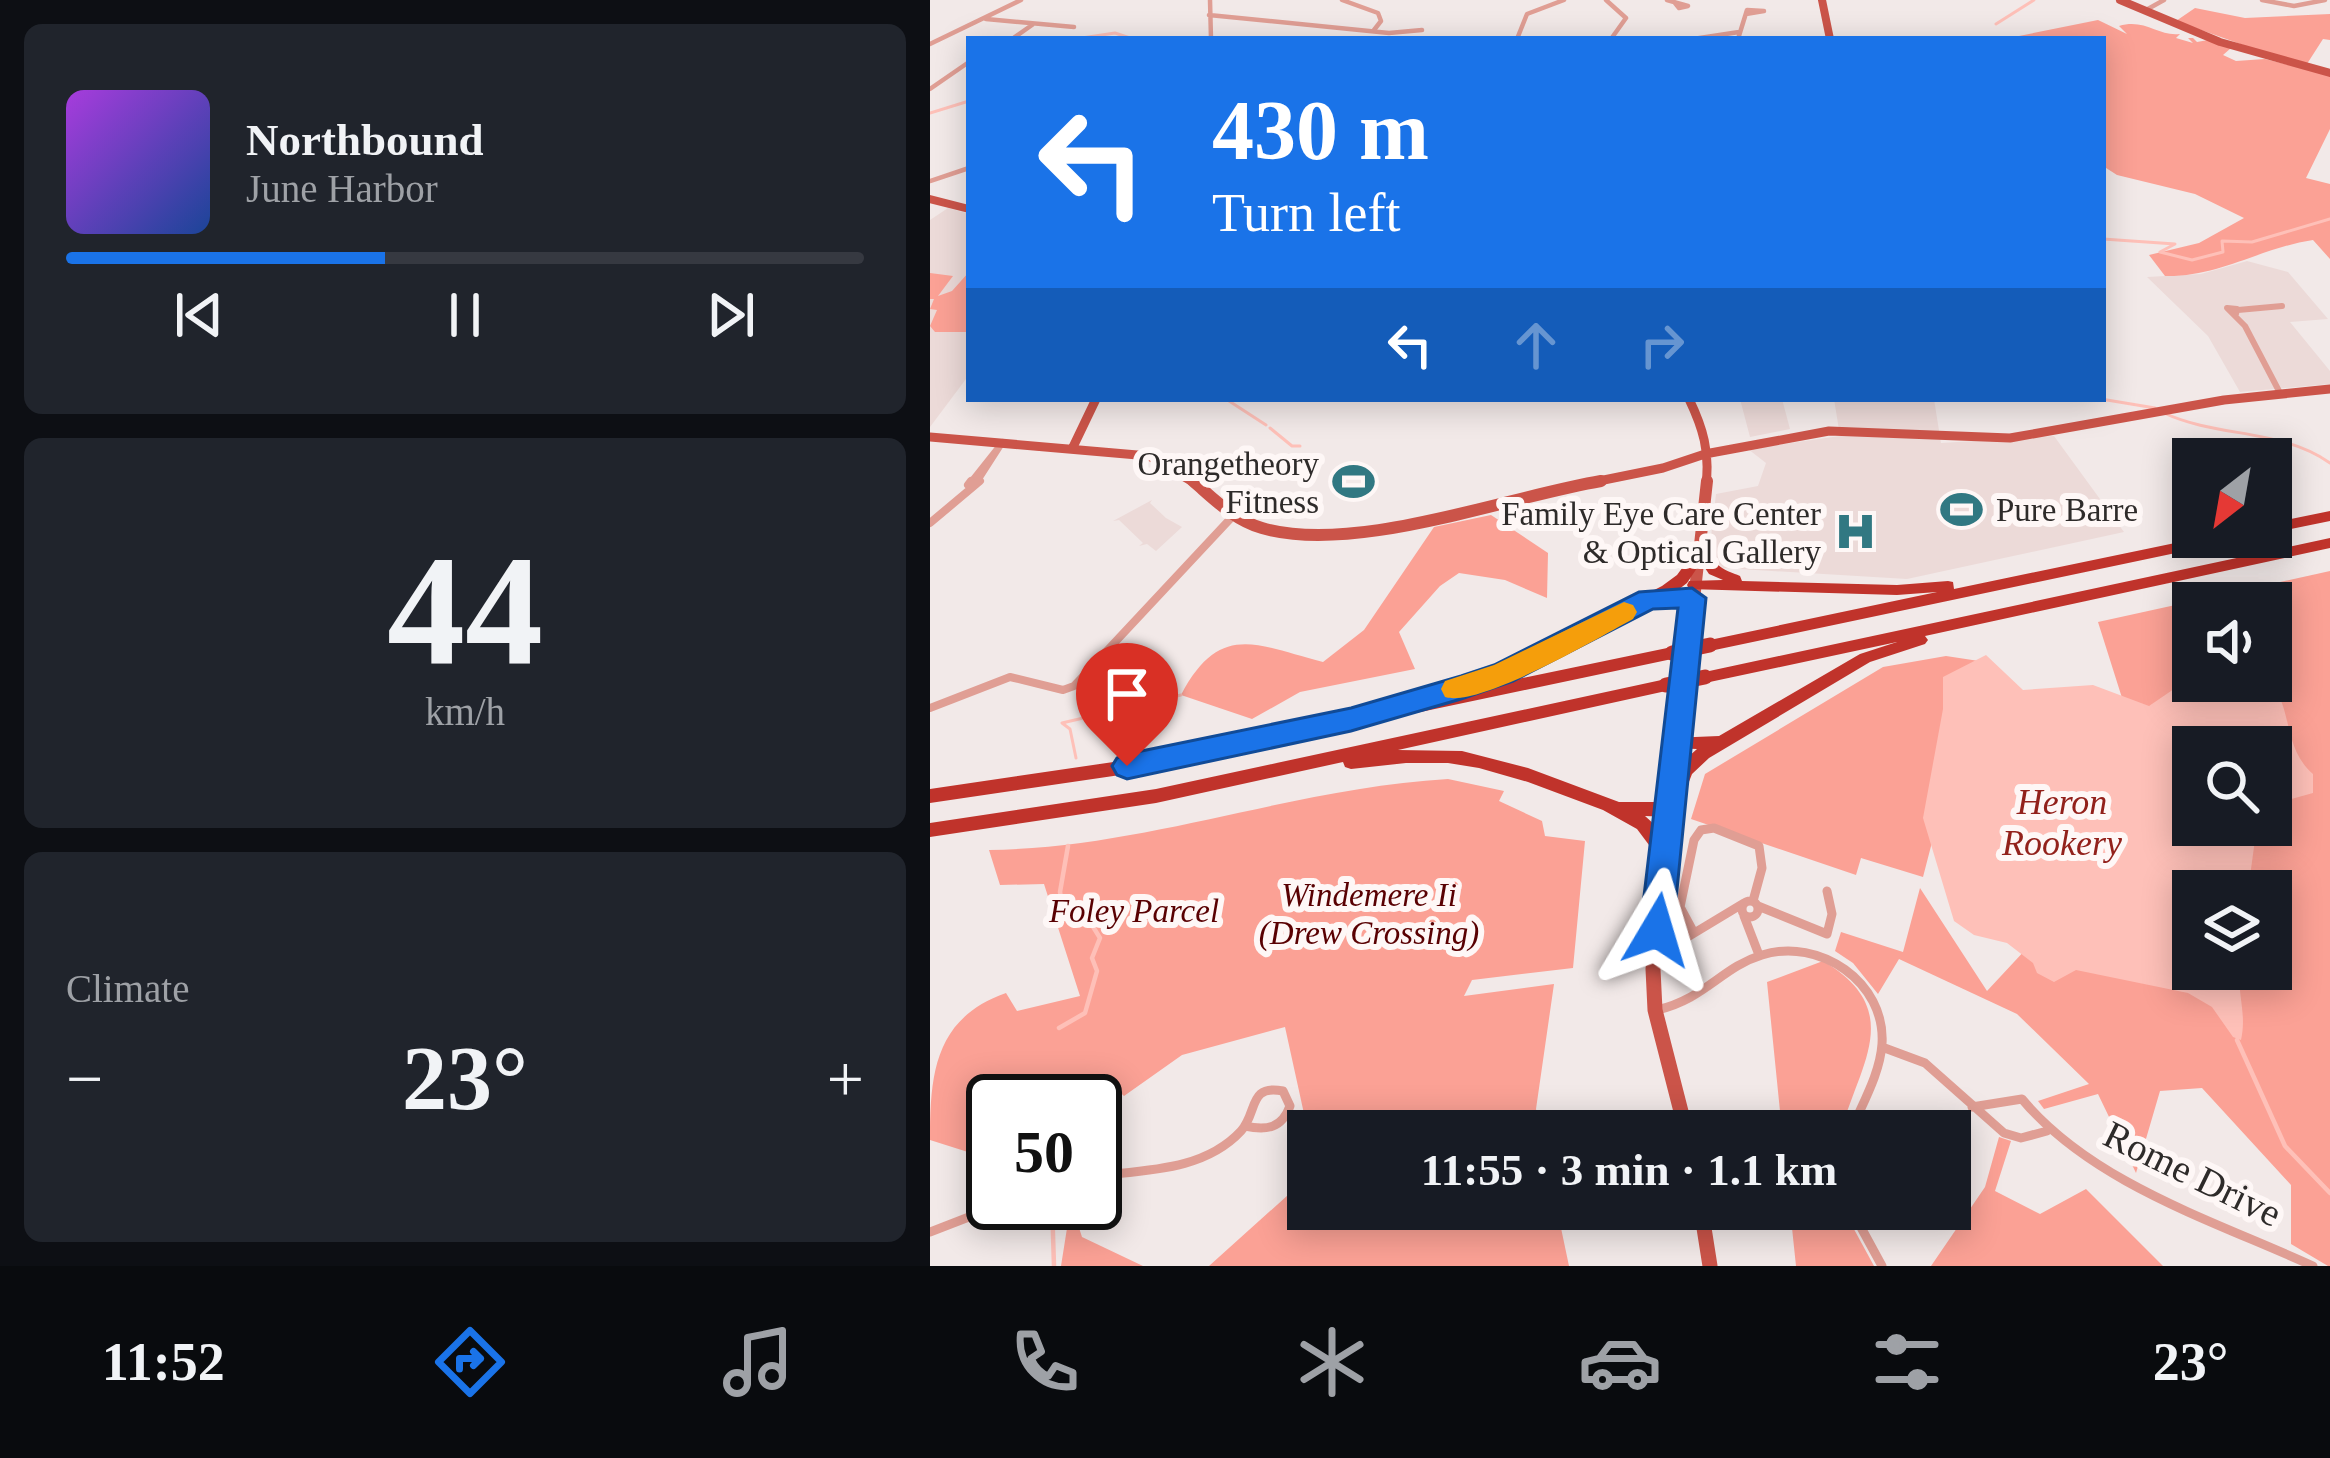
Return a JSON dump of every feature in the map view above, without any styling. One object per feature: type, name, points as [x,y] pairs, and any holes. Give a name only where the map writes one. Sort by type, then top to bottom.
[{"type":"highway","points":[[2292,524],[2330,516]]},
{"type":"highway","points":[[930,830],[1118,803],[2330,543]]},
{"type":"highway","points":[[930,796],[1127,766],[2172,549]]},
{"type":"highway","points":[[1351,720],[1503,674],[1682,579],[1698,552],[1721,574],[1761,584]]},
{"type":"highway","points":[[1648,599],[1761,584],[1897,590],[2041,576]]},
{"type":"highway","points":[[1614,807],[1670,810],[1685,770],[1730,736],[1865,658],[2019,610]]},
{"type":"highway","points":[[1676,743],[1706,743],[1730,736]]},
{"type":"highway","points":[[1222,781],[1378,758],[1450,757],[1502,768],[1614,807],[1646,826],[1664,865]]},
{"type":"main road","points":[[1822,0],[1829,36]]},
{"type":"main road","points":[[2120,0],[2231,46],[2330,73]]},
{"type":"main road","points":[[930,199],[966,208]]},
{"type":"main road","points":[[1588,483],[1708,453],[1829,431],[2009,438],[2330,389]]},
{"type":"main road","points":[[1073,447],[1095,402]]},
{"type":"main road","points":[[1681,1110],[1655,1010],[1653,969],[1708,453],[1690,402]]},
{"type":"main road","points":[[930,437],[1132,452],[1167,461],[1232,517],[1278,532],[1320,535],[1588,483],[1708,453]]},
{"type":"main road","points":[[1674,464],[1697,476],[1703,492]]},
{"type":"main road","points":[[1704,1230],[1710,1266]]},
{"type":"street","points":[[998,0],[1017,2]]},
{"type":"street","points":[[1210,0],[1210,36]]},
{"type":"street","points":[[1342,0],[1378,13],[1382,21],[1373,31]]},
{"type":"street","points":[[1518,36],[1526,15],[1564,0]]},
{"type":"street","points":[[1606,0],[1626,18],[1612,36]]},
{"type":"street","points":[[1667,0],[1676,3]]},
{"type":"street","points":[[2146,10],[2164,0]]},
{"type":"street","points":[[2262,0],[2294,7],[2325,0]]},
{"type":"street","points":[[930,44],[1017,2]]},
{"type":"street","points":[[1739,35],[1746,14]]},
{"type":"street","points":[[1209,15],[1373,31],[1422,30]]},
{"type":"street","points":[[982,18],[1074,27]]},
{"type":"street","points":[[1016,36],[1033,24]]},
{"type":"street","points":[[930,88],[966,64]]},
{"type":"street","points":[[930,181],[966,169]]},
{"type":"street","points":[[2280,393],[2267,374],[2262,349],[2237,312],[2282,306]]},
{"type":"street","points":[[930,523],[987,473],[1003,442]]},
{"type":"street","points":[[930,708],[1010,677],[1063,690],[1074,686],[1232,517]]},
{"type":"street","points":[[1759,956],[1751,934],[1751,909],[1762,868],[1759,846],[1714,829],[1701,830],[1694,841],[1680,908],[1690,936],[1724,914],[1751,909],[1826,934],[1832,917],[1827,891]]},
{"type":"street","points":[[1655,1010],[1697,1000],[1759,956],[1807,952],[1846,969],[1875,1006],[1882,1047],[1859,1110]]},
{"type":"street","name":"Rome Drive","points":[[1882,1047],[1925,1063],[2012,1137],[2049,1131]]},
{"type":"street","points":[[1122,1173],[1187,1165],[1245,1126],[1267,1130],[1281,1124],[1290,1106],[1283,1091],[1268,1088],[1257,1094],[1245,1126]]},
{"type":"street","name":"Rome Drive","points":[[1972,1107],[2022,1099],[2049,1131],[2149,1192],[2312,1266]]},
{"type":"street","points":[[930,1232],[966,1218]]},
{"type":"street","points":[[1862,1230],[1882,1266]]},
{"type":"shaded area","points":[[948,208],[966,213],[966,379],[930,427],[930,220]]},
{"type":"shaded area","points":[[2247,261],[2288,272],[2328,319],[2290,322],[2330,371],[2330,384],[2240,392],[2208,336],[2147,277],[2201,274]]},
{"type":"shaded area","points":[[1741,402],[1783,402],[1790,429],[1750,437]]},
{"type":"shaded area","points":[[1834,402],[1934,402],[1941,443],[2054,436],[2124,532],[1907,579],[1723,568],[1709,554],[1716,494],[1758,486],[1766,463],[1748,449],[1840,436]]},
{"type":"shaded area","points":[[1152,500],[1166,518],[1182,527],[1156,551],[1147,544],[1139,546],[1143,543],[1119,520],[1113,521]]},
{"type":"green space","points":[[2195,8],[2245,18],[2330,14],[2330,40],[2323,39],[2305,67],[2176,21]]},
{"type":"green space","points":[[2098,20],[2127,34],[2119,26],[2137,24],[2180,34],[2176,38],[2193,43],[2188,38],[2231,48],[2223,55],[2236,61],[2265,59],[2330,75],[2330,129],[2306,178],[2330,184],[2330,259],[2313,240],[2204,272],[2165,276],[2149,255],[2199,243],[2244,218],[2195,194],[2117,175],[2106,168],[2106,36],[2019,36]]},
{"type":"green space","points":[[930,273],[953,276],[938,296],[952,291],[966,275],[966,332],[935,332],[930,326],[937,310],[930,309],[934,299],[930,299]]},
{"type":"green space","points":[[1491,515],[1548,553],[1547,598],[1505,580],[1459,573],[1440,586],[1399,632],[1415,669],[1300,692],[1252,719],[1181,695],[1210,656],[1242,644],[1323,662],[1364,630],[1434,527]]},
{"type":"green space","points":[[2330,571],[2330,1266],[2291,1244],[2291,1185],[2202,1088],[2160,1091],[2136,1173],[2098,1094],[2044,1109],[2038,1101],[2089,1084],[2017,1014],[1899,959],[1878,994],[1853,963],[1835,951],[1841,932],[1903,952],[1920,888],[1987,991],[2105,864],[2172,894],[2172,990],[2292,990],[2292,870],[2177,870],[2098,622],[2172,606],[2172,702],[2292,702],[2292,582],[2280,582]]},
{"type":"green space","points":[[1946,656],[1979,661],[1923,877],[1861,858],[1856,875],[1691,819],[1705,774],[1883,667]]},
{"type":"green space","name":"Windemere Ii (Drew Crossing)","points":[[1448,779],[1504,791],[1499,801],[1542,821],[1545,836],[1585,841],[1573,968],[1472,980],[1464,996],[1554,984],[1536,1110],[1303,1110],[1285,1027],[1182,1055],[1124,1096],[1122,1074],[966,1074],[966,1151],[930,1140],[935,1071],[941,1051],[964,1017],[1006,993],[1017,1011],[1080,996],[1044,884],[1000,885],[989,850],[1105,839],[1390,785]]},
{"type":"green space","points":[[1823,961],[1864,999],[1870,1039],[1848,1110],[1780,1110],[1767,982]]},
{"type":"green space","points":[[1999,1137],[2011,1141],[1995,1191],[2040,1214],[2086,1189],[2163,1266],[1931,1266],[1956,1230],[1971,1230],[1971,1207],[1985,1187]]},
{"type":"green space","points":[[1287,1196],[1287,1230],[1561,1230],[1569,1266],[1209,1266]]},
{"type":"green space","points":[[1067,1230],[1080,1230],[1082,1237],[1143,1266],[1061,1266]]},
{"type":"green space","points":[[1792,1230],[1854,1230],[1874,1266],[1796,1266]]},
{"type":"water","name":"Heron Rookery","points":[[1986,655],[2023,690],[2093,685],[2149,706],[2172,690],[2172,702],[2281,702],[2289,726],[2172,726],[2172,846],[2254,846],[2251,870],[2172,870],[2172,990],[2076,970],[2054,982],[2037,973],[2033,963],[2007,943],[1974,935],[1954,921],[1923,818],[1943,709],[1943,677]]},
{"type":"water","name":"Heron Rookery","points":[[2292,738],[2313,774],[2313,793],[2292,799]]},
{"type":"water","name":"Heron Rookery","points":[[2173,990],[2240,990],[2241,1040],[2233,1037],[2212,1007]]},
{"type":"waterway","points":[[1996,24],[2034,0]]},
{"type":"waterway","points":[[1095,36],[1124,36]]},
{"type":"waterway","points":[[930,113],[966,102]]},
{"type":"waterway","points":[[2106,239],[2175,244],[2160,252],[2192,260],[2223,252],[2222,241],[2252,242],[2330,219]]},
{"type":"waterway","points":[[2106,400],[2155,408]]},
{"type":"waterway","points":[[1231,402],[1266,425]]},
{"type":"waterway","points":[[2164,413],[2291,444],[2330,463]]},
{"type":"waterway","points":[[1270,428],[1292,446],[1300,446]]},
{"type":"waterway","points":[[1076,758],[1070,729],[1062,723],[1181,695]]},
{"type":"waterway","points":[[1059,1028],[1085,1013],[1097,971],[1092,958],[1100,938],[1087,917],[1063,908],[1060,892],[1068,846]]},
{"type":"waterway","points":[[2237,1040],[2285,1146],[2330,1193]]},
{"type":"waterway","points":[[1053,1230],[1054,1266]]},
{"type":"slow traffic","points":[[1455,689],[1503,674],[1624,612]]},
{"type":"place","name":"Orangetheory Fitness","points":[[1353,482]]},
{"type":"place","name":"Pure Barre","points":[[1962,509]]},
{"type":"place","name":"Family Eye Care Center & Optical Gallery","points":[[1855,532]]},
{"type":"route","points":[[1127,766],[1351,720],[1503,674],[1648,599],[1692,598],[1657,930]]},
{"type":"park label","name":"Foley Parcel","points":[[1134,910]]}]
